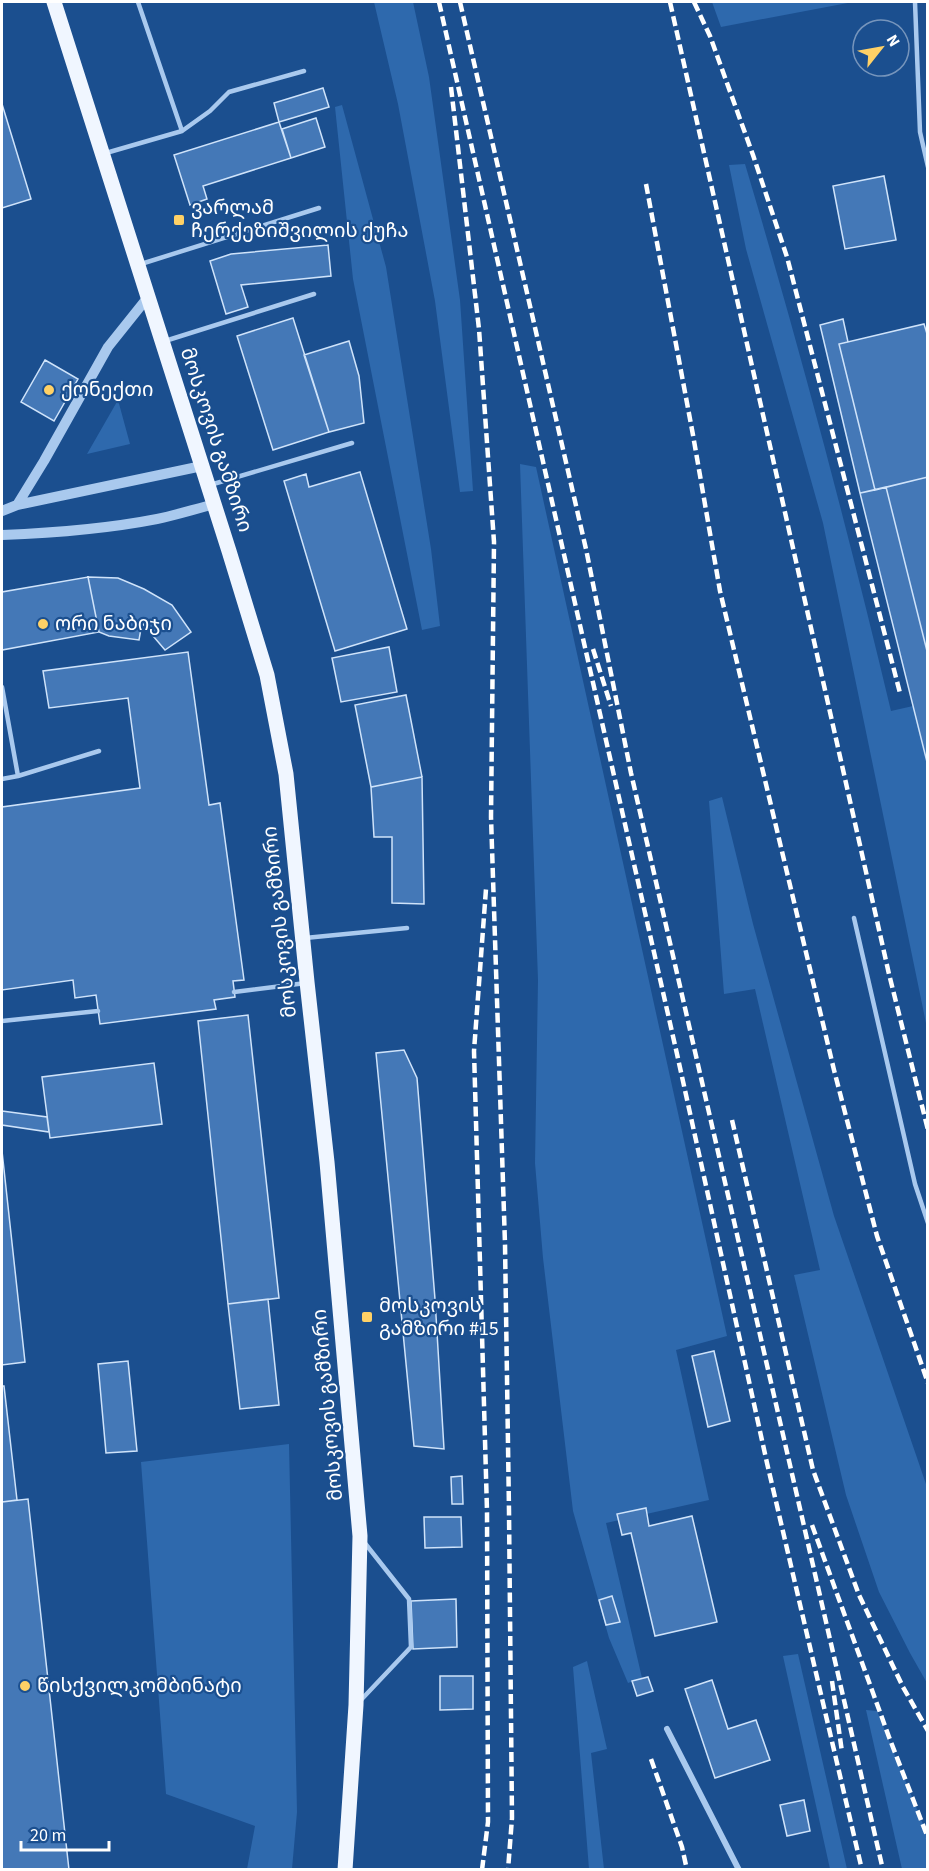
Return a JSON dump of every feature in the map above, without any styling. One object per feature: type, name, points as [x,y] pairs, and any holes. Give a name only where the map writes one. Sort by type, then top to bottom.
[{"type":"main road","name":"მოსკოვის გამზირი","points":[[54,2],[215,504],[269,686],[286,774],[327,1162],[360,1536],[356,1705],[345,1869]]},
{"type":"street","points":[[17,505],[108,347],[148,297]]},
{"type":"street","points":[[2,511],[17,505],[202,466]]},
{"type":"street","points":[[2,535],[58,533],[158,519],[215,504]]},
{"type":"street","points":[[667,1729],[739,1869]]},
{"type":"lane","points":[[146,2],[138,2],[182,131]]},
{"type":"lane","points":[[915,2],[920,132],[927,167]]},
{"type":"lane","points":[[103,154],[182,131],[210,111],[229,92],[304,71]]},
{"type":"lane","points":[[138,265],[319,208]]},
{"type":"lane","points":[[163,342],[314,294]]},
{"type":"lane","points":[[208,486],[352,443]]},
{"type":"lane","points":[[2,687],[18,776]]},
{"type":"lane","points":[[2,779],[99,751]]},
{"type":"lane","points":[[854,918],[915,1184],[927,1223]]},
{"type":"lane","points":[[303,938],[407,928]]},
{"type":"lane","points":[[234,992],[307,982]]},
{"type":"lane","points":[[2,1021],[98,1011]]},
{"type":"lane","points":[[356,1705],[411,1647],[409,1599],[360,1536]]},
{"type":"shaded area","points":[[374,2],[413,2],[429,77],[460,300],[473,491],[460,492],[435,301],[398,104]]},
{"type":"shaded area","points":[[712,2],[853,2],[721,27]]},
{"type":"shaded area","points":[[342,105],[386,267],[431,549],[440,626],[422,630],[353,279],[335,107]]},
{"type":"shaded area","points":[[745,164],[822,436],[891,711],[913,706],[928,766],[927,1028],[823,523],[746,249],[729,165]]},
{"type":"shaded area","points":[[118,400],[130,444],[87,454]]},
{"type":"shaded area","points":[[520,464],[536,467],[727,1336],[676,1350],[709,1500],[606,1523],[642,1678],[628,1683],[609,1638],[573,1511],[543,1258],[535,1163],[538,980]]},
{"type":"shaded area","points":[[722,797],[753,924],[834,1216],[927,1487],[927,1683],[879,1592],[846,1495],[794,1275],[820,1270],[755,989],[724,994],[709,801]]},
{"type":"shaded area","points":[[289,1444],[297,1812],[292,1869],[247,1869],[255,1826],[166,1794],[141,1462]]},
{"type":"shaded area","points":[[798,1654],[847,1869],[830,1869],[783,1656]]},
{"type":"shaded area","points":[[587,1661],[607,1749],[591,1753],[604,1869],[589,1869],[573,1667]]},
{"type":"shaded area","points":[[866,1710],[877,1711],[927,1834],[927,1869],[902,1869]]},
{"type":"building","points":[[323,88],[329,107],[279,122],[274,103]]},
{"type":"building","points":[[2,104],[31,199],[2,208]]},
{"type":"building","points":[[316,118],[325,147],[291,158],[282,129]]},
{"type":"building","points":[[279,122],[291,158],[203,186],[207,199],[190,205],[174,155]]},
{"type":"building","points":[[884,176],[896,240],[845,249],[833,186]]},
{"type":"building","points":[[328,245],[331,276],[241,285],[248,307],[226,314],[210,261],[231,254]]},
{"type":"building","points":[[293,318],[329,432],[273,450],[237,336]]},
{"type":"building","points":[[843,319],[848,342],[839,344],[875,490],[860,493],[820,325]]},
{"type":"building","points":[[924,324],[928,337],[928,477],[875,490],[839,344]]},
{"type":"building","points":[[349,341],[359,376],[364,423],[329,432],[304,355]]},
{"type":"building","name":"ქონექთი","points":[[45,360],[78,379],[54,421],[21,402]]},
{"type":"building","points":[[360,472],[407,629],[335,651],[284,481],[306,474],[309,487]]},
{"type":"building","points":[[928,477],[928,655],[886,487]]},
{"type":"building","points":[[886,487],[928,655],[928,766],[860,493]]},
{"type":"building","points":[[88,577],[99,632],[2,650],[2,592]]},
{"type":"building","points":[[88,577],[118,578],[144,589],[172,605],[191,632],[165,650],[142,623],[139,640],[109,636],[99,632]]},
{"type":"building","points":[[389,647],[397,692],[341,702],[332,658]]},
{"type":"building","points":[[188,652],[209,805],[220,803],[244,980],[233,981],[235,997],[214,1000],[216,1009],[100,1024],[96,995],[75,998],[73,980],[2,990],[2,807],[140,788],[128,698],[49,708],[43,671]]},
{"type":"building","points":[[406,695],[422,777],[371,787],[355,705]]},
{"type":"building","points":[[422,777],[424,904],[392,903],[392,837],[374,837],[371,787]]},
{"type":"building","points":[[248,1015],[279,1298],[228,1304],[198,1021]]},
{"type":"building","points":[[404,1050],[417,1078],[435,1299],[444,1449],[414,1446],[376,1053]]},
{"type":"building","points":[[154,1063],[162,1124],[50,1138],[42,1077]]},
{"type":"building","points":[[2,1111],[47,1117],[49,1132],[2,1125]]},
{"type":"building","points":[[2,1151],[25,1362],[2,1365]]},
{"type":"building","points":[[268,1299],[279,1405],[240,1409],[228,1304]]},
{"type":"building","points":[[714,1351],[730,1421],[708,1427],[692,1356]]},
{"type":"building","points":[[128,1361],[137,1451],[106,1453],[98,1364]]},
{"type":"building","points":[[2,1386],[4,1386],[17,1500],[2,1502]]},
{"type":"building","points":[[462,1476],[463,1504],[452,1504],[451,1477]]},
{"type":"building","name":"წისქვილკომბინატი","points":[[28,1499],[69,1870],[2,1870],[2,1502]]},
{"type":"building","points":[[646,1508],[649,1526],[692,1516],[717,1622],[655,1636],[631,1533],[622,1535],[617,1514]]},
{"type":"building","points":[[424,1517],[461,1517],[462,1547],[425,1548]]},
{"type":"building","points":[[612,1596],[620,1622],[606,1625],[599,1600]]},
{"type":"building","points":[[456,1599],[457,1647],[413,1649],[411,1601]]},
{"type":"building","points":[[440,1676],[473,1676],[473,1709],[440,1710]]},
{"type":"building","points":[[648,1677],[653,1691],[637,1696],[632,1681]]},
{"type":"building","points":[[712,1680],[728,1729],[756,1720],[770,1760],[715,1778],[685,1689]]},
{"type":"building","points":[[804,1800],[810,1831],[787,1836],[780,1805]]},
{"type":"railway","points":[[439,2],[767,1463],[862,1870]]},
{"type":"railway","points":[[460,2],[586,549],[631,773],[883,1870]]},
{"type":"railway","points":[[670,2],[889,974],[928,1130]]},
{"type":"railway","points":[[694,2],[710,36],[787,257],[900,693]]},
{"type":"railway","points":[[451,87],[479,329],[494,542],[491,817],[505,1244],[512,1818],[508,1870]]},
{"type":"railway","points":[[646,184],[720,591],[834,1070],[877,1236],[928,1383]]},
{"type":"railway","points":[[593,649],[611,706]]},
{"type":"railway","points":[[482,1870],[488,1822],[487,1511],[474,1051],[486,889]]},
{"type":"railway","points":[[732,1120],[813,1470],[859,1595],[903,1687],[928,1731]]},
{"type":"railway","points":[[812,1525],[928,1838]]},
{"type":"railway","points":[[832,1681],[842,1752]]},
{"type":"railway","points":[[651,1759],[682,1847],[687,1870]]},
{"type":"place","name":"ვარლამ ჩერქეზიშვილის ქუჩა","points":[[179,220]]},
{"type":"place","name":"ქონექთი","points":[[49,390]]},
{"type":"place","name":"ორი ნაბიჯი","points":[[43,624]]},
{"type":"place","name":"მოსკოვის გამზირი #15","points":[[367,1317]]},
{"type":"place","name":"წისქვილკომბინატი","points":[[25,1686]]}]
